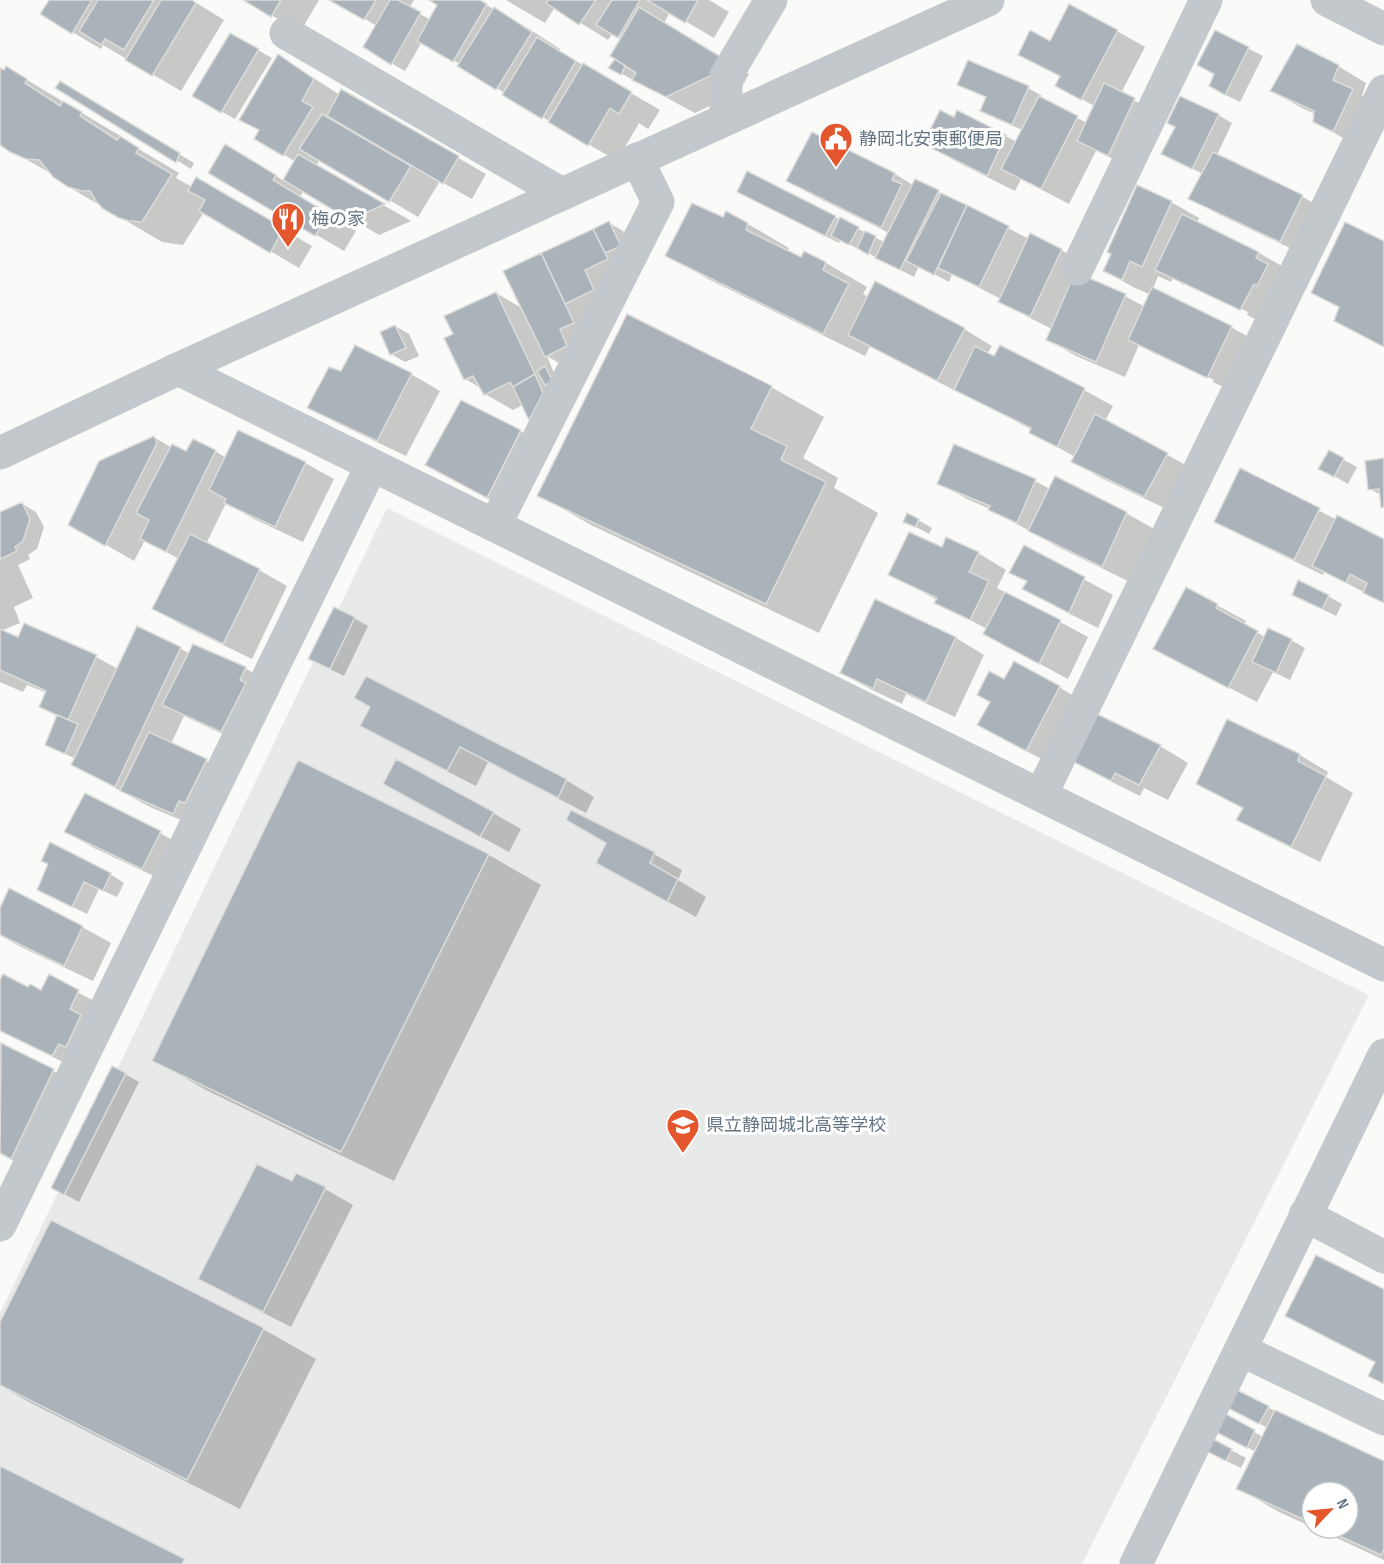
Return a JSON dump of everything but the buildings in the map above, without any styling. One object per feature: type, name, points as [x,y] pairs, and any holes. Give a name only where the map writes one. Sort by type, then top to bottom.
[{"type":"street","points":[[0,453],[178,369],[988,0]]},
{"type":"street","points":[[1077,269],[1206,0]]},
{"type":"street","points":[[1327,0],[1384,29]]},
{"type":"street","points":[[726,119],[726,75],[765,2]]},
{"type":"street","points":[[286,33],[562,194]]},
{"type":"street","points":[[1041,795],[1384,91]]},
{"type":"street","points":[[495,525],[658,202],[637,159]]},
{"type":"street","points":[[178,369],[1384,965]]},
{"type":"street","points":[[2,1215],[372,465]]},
{"type":"street","points":[[1136,1564],[1384,1055]]},
{"type":"street","points":[[1305,1215],[1384,1257]]},
{"type":"street","points":[[1240,1350],[1384,1419]]},
{"type":"shaded area","name":"県立静岡城北高等学校","points":[[387,508],[1369,995],[1082,1564],[0,1564],[0,1313]]},
{"type":"place","name":"静岡北安東郵便局","points":[[836,168]]},
{"type":"place","name":"梅の家","points":[[288,248]]},
{"type":"place","name":"県立静岡城北高等学校","points":[[683,1154]]}]
